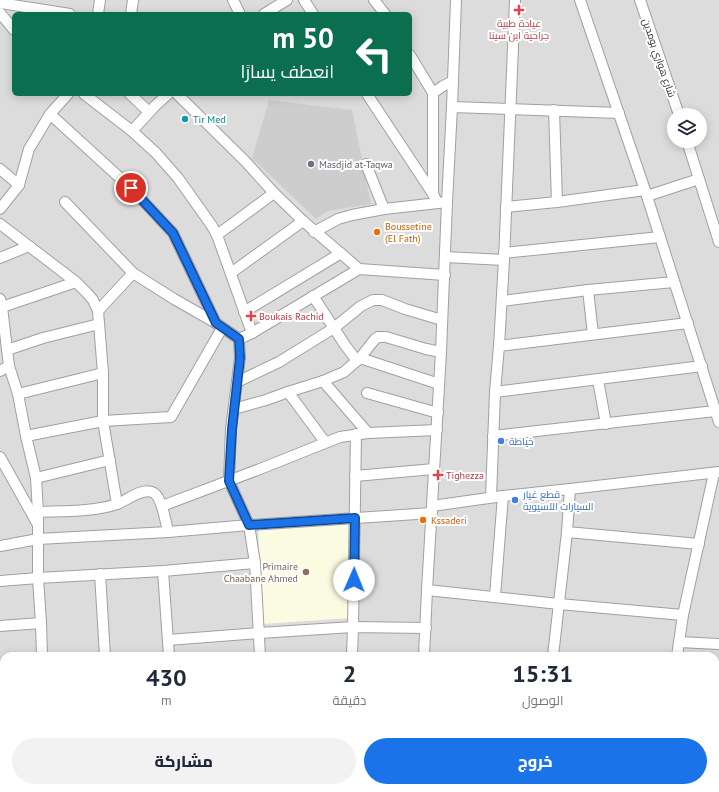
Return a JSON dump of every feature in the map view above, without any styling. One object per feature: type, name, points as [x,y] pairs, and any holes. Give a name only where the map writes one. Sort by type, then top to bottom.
[{"type":"street","points":[[98,12],[100,0]]},
{"type":"street","points":[[130,12],[133,0]]},
{"type":"street","points":[[233,0],[239,12]]},
{"type":"street","points":[[267,12],[287,0]]},
{"type":"street","points":[[304,0],[312,12]]},
{"type":"street","points":[[374,0],[383,12]]},
{"type":"street","points":[[439,200],[452,107],[456,0]]},
{"type":"street","points":[[491,497],[495,392],[502,301],[515,0]]},
{"type":"street","points":[[580,0],[646,193],[719,422]]},
{"type":"street","name":"شارع هواري بومدين","points":[[640,0],[677,108]]},
{"type":"street","points":[[0,3],[40,5],[63,12]]},
{"type":"street","points":[[0,13],[12,27],[0,31]]},
{"type":"street","points":[[412,58],[433,94],[439,200],[445,257],[440,384],[424,652]]},
{"type":"street","points":[[433,94],[453,81]]},
{"type":"street","points":[[0,209],[19,185],[29,149],[50,114],[66,96]]},
{"type":"street","points":[[87,96],[132,131],[156,153],[178,178],[212,226],[218,236],[252,332]]},
{"type":"street","points":[[132,96],[149,112]]},
{"type":"street","points":[[132,131],[166,96]]},
{"type":"street","points":[[179,96],[314,232],[341,253],[359,270]]},
{"type":"street","points":[[368,96],[439,200]]},
{"type":"street","points":[[452,107],[619,113]]},
{"type":"street","points":[[554,110],[557,202]]},
{"type":"street","points":[[50,114],[131,188],[173,233],[219,326]]},
{"type":"street","points":[[689,148],[719,242]]},
{"type":"street","points":[[366,164],[384,209]]},
{"type":"street","points":[[0,169],[19,185]]},
{"type":"street","points":[[506,207],[646,193],[699,179]]},
{"type":"street","points":[[218,236],[274,193]]},
{"type":"street","points":[[314,232],[338,219],[352,215],[439,200]]},
{"type":"street","points":[[65,202],[134,273],[239,339]]},
{"type":"street","points":[[231,273],[303,221]]},
{"type":"street","points":[[0,224],[76,282],[90,297],[98,311],[103,373],[104,421],[117,504]]},
{"type":"street","points":[[445,257],[504,257],[660,237]]},
{"type":"street","points":[[0,258],[30,246]]},
{"type":"street","points":[[244,312],[341,253]]},
{"type":"street","points":[[239,339],[359,270],[444,275]]},
{"type":"street","points":[[98,311],[134,273]]},
{"type":"street","points":[[42,652],[38,578],[38,512],[36,478],[18,394],[9,366],[1,303],[76,282]]},
{"type":"street","points":[[502,301],[588,290],[674,282]]},
{"type":"street","points":[[588,290],[592,334]]},
{"type":"street","points":[[313,296],[334,328],[359,360],[440,384]]},
{"type":"street","points":[[237,382],[279,362],[334,328],[361,306],[373,300],[382,300],[405,309],[442,320]]},
{"type":"street","points":[[499,346],[688,323]]},
{"type":"street","points":[[8,350],[43,338],[99,324]]},
{"type":"street","points":[[26,436],[104,421],[171,417],[219,326]]},
{"type":"street","points":[[234,409],[323,381],[344,372],[359,360],[375,339],[381,337],[386,337],[441,352]]},
{"type":"street","points":[[239,339],[240,358],[232,429],[229,481],[249,525],[254,563],[260,652]]},
{"type":"street","points":[[0,371],[9,366]]},
{"type":"street","points":[[495,392],[702,366]]},
{"type":"street","points":[[18,394],[103,373]]},
{"type":"street","points":[[598,380],[606,424]]},
{"type":"street","points":[[323,381],[368,433]]},
{"type":"street","points":[[288,392],[326,442]]},
{"type":"street","points":[[367,393],[438,413]]},
{"type":"street","points":[[493,436],[715,411]]},
{"type":"street","points":[[162,506],[340,437],[368,433],[437,430]]},
{"type":"street","points":[[352,652],[356,434]]},
{"type":"street","points":[[0,457],[38,525]]},
{"type":"street","points":[[36,478],[110,460]]},
{"type":"street","points":[[355,476],[434,469]]},
{"type":"street","points":[[0,546],[38,538],[168,532],[355,518],[432,509],[491,497],[716,472],[683,615],[678,652]]},
{"type":"street","points":[[553,652],[567,532],[570,489]]},
{"type":"street","points":[[38,512],[95,509],[117,504],[141,492],[150,491],[155,494],[162,506],[168,532]]},
{"type":"street","points":[[495,596],[504,496]]},
{"type":"street","points":[[567,532],[699,544]]},
{"type":"street","points":[[0,581],[163,571],[254,563]]},
{"type":"street","points":[[163,571],[169,652]]},
{"type":"street","points":[[100,574],[105,652]]},
{"type":"street","points":[[427,590],[683,615]]},
{"type":"street","points":[[0,626],[41,623]]},
{"type":"street","points":[[168,640],[259,632],[353,627],[426,628]]},
{"type":"street","points":[[679,642],[719,644]]},
{"type":"shaded area","points":[[0,0],[719,0],[719,652],[0,652]]},
{"type":"shaded area","name":"Masdjid at-Taqwa","points":[[269,100],[352,110],[371,204],[328,211],[316,219],[252,158]]},
{"type":"shaded area","name":"Primaire Chaabane Ahmed","points":[[352,517],[350,618],[263,624],[258,526]]},
{"type":"place","name":"عيادة طبية جراحية ابن سينا","points":[[519,10]]},
{"type":"place","name":"Tir Med","points":[[185,119]]},
{"type":"place","name":"Masdjid at-Taqwa","points":[[311,164]]},
{"type":"place","name":"Boussetine (El Fath)","points":[[377,232]]},
{"type":"place","name":"Boukais Rachid","points":[[251,316]]},
{"type":"place","name":"خياطة","points":[[501,441]]},
{"type":"place","name":"Tighezza","points":[[438,475]]},
{"type":"place","name":"قطع غيار السيارات الآسيوية","points":[[515,500]]},
{"type":"place","name":"Kssaderi","points":[[423,520]]},
{"type":"place","name":"Primaire Chaabane Ahmed","points":[[306,572]]},
{"type":"route","points":[[131,188],[173,233],[216,323],[239,339],[240,358],[232,429],[229,481],[249,525],[355,518],[354,580]]}]
